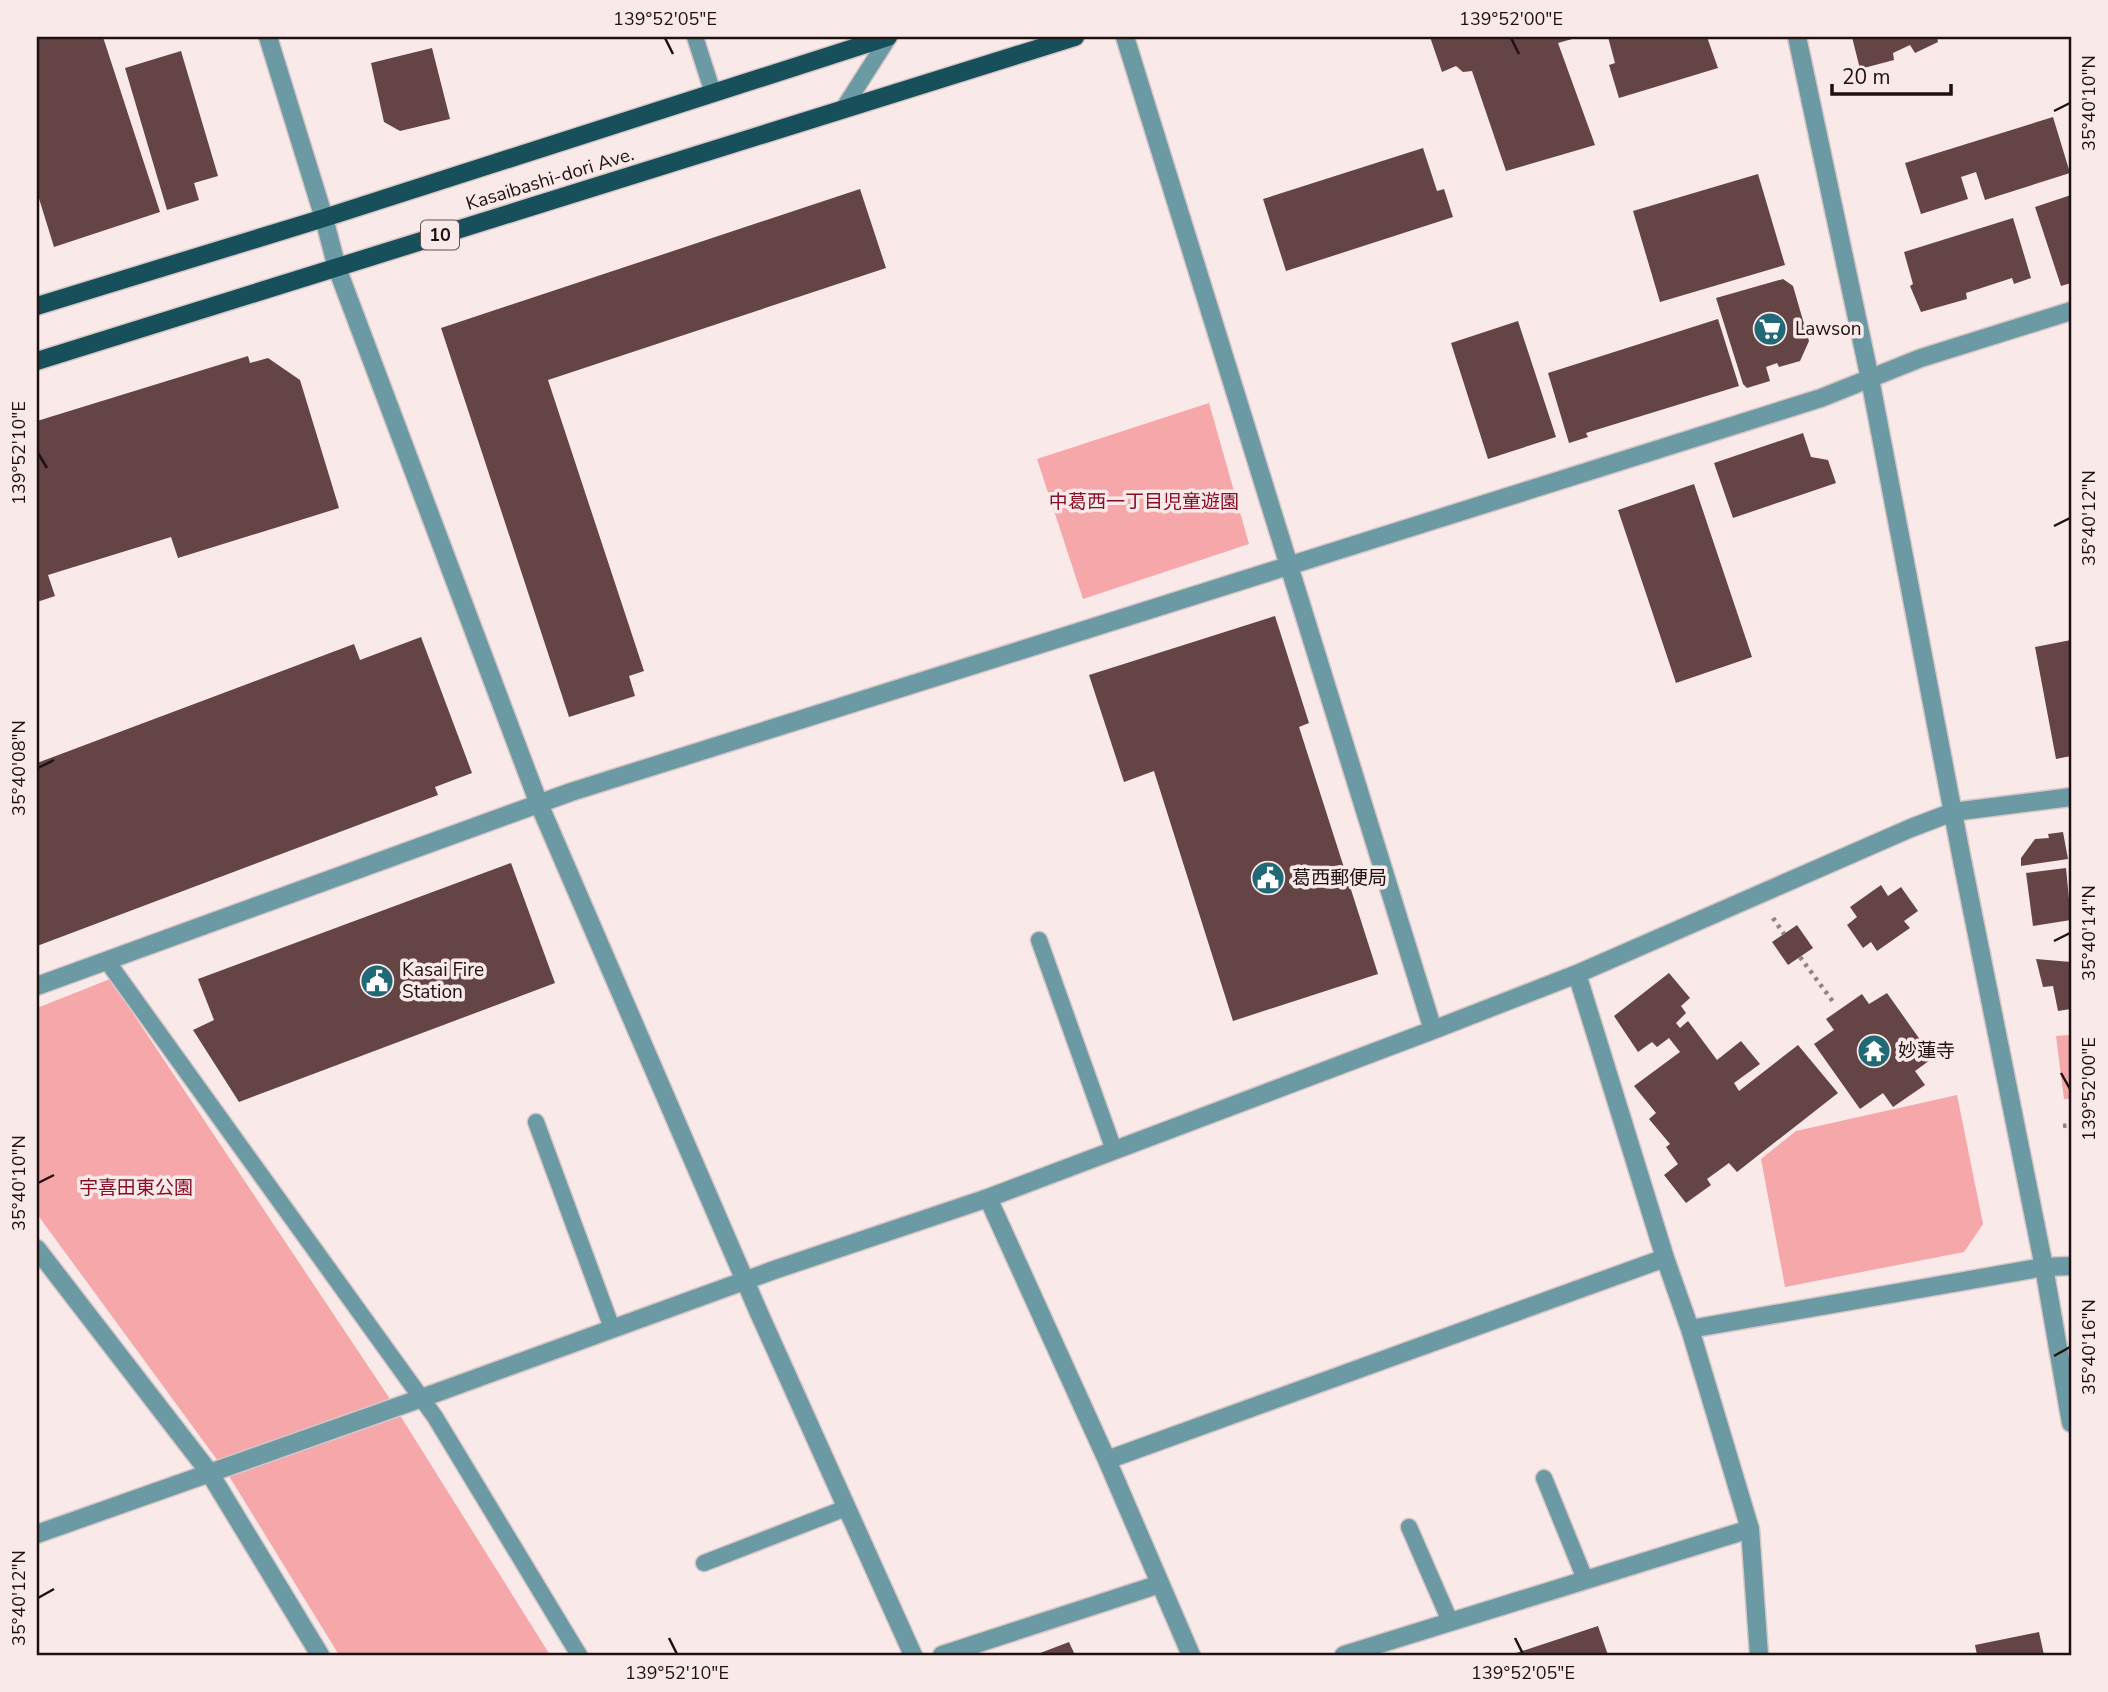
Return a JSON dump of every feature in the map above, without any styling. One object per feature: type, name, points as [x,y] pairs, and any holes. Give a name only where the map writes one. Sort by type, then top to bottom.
[{"type":"main road","name":"Kasaibashi-dori Ave.","points":[[37,306],[324,218],[888,37]]},
{"type":"main road","name":"Kasaibashi-dori Ave.","points":[[37,360],[1075,37]]},
{"type":"street","points":[[268,37],[337,268],[539,804],[745,1281],[913,1655]]},
{"type":"street","points":[[1125,37],[1433,1030]]},
{"type":"street","points":[[1797,37],[1870,379],[2044,1267],[2071,1423]]},
{"type":"street","points":[[37,986],[571,792],[1821,398],[1921,358],[2071,310]]},
{"type":"street","points":[[37,1534],[745,1281],[988,1198],[1577,974],[1953,812],[2071,797]]},
{"type":"street","points":[[1577,974],[1665,1258],[1690,1329],[1750,1529],[1759,1655]]},
{"type":"street","points":[[988,1198],[1107,1460],[1191,1655]]},
{"type":"street","points":[[38,1254],[209,1472],[320,1655]]},
{"type":"street","points":[[1107,1460],[1665,1258]]},
{"type":"street","points":[[1690,1329],[2044,1267],[2071,1266]]},
{"type":"street","points":[[1344,1655],[1750,1529]]},
{"type":"street","points":[[942,1655],[1160,1584]]},
{"type":"lane","points":[[695,37],[713,93]]},
{"type":"lane","points":[[843,109],[888,37]]},
{"type":"lane","points":[[1039,940],[1114,1150]]},
{"type":"lane","points":[[107,961],[422,1398],[579,1655]]},
{"type":"lane","points":[[536,1122],[612,1328]]},
{"type":"lane","points":[[1544,1478],[1585,1579]]},
{"type":"lane","points":[[704,1563],[846,1508]]},
{"type":"lane","points":[[1409,1527],[1450,1621]]},
{"type":"path","points":[[1771,914],[1784,934]]},
{"type":"path","points":[[1800,957],[1834,1003]]},
{"type":"path","points":[[2063,1126],[2071,1125]]},
{"type":"green space","name":"中葛西一丁目児童遊園","points":[[1209,403],[1249,544],[1083,599],[1037,459]]},
{"type":"green space","name":"宇喜田東公園","points":[[110,979],[386,1393],[550,1655],[339,1655],[229,1476],[37,1214],[37,1008]]},
{"type":"green space","points":[[2071,1035],[2071,1099],[2064,1099],[2056,1036]]},
{"type":"green space","points":[[1957,1095],[1983,1224],[1964,1252],[1785,1287],[1761,1159],[1796,1131]]},
{"type":"building","points":[[37,37],[103,37],[160,212],[54,247],[37,192]]},
{"type":"building","points":[[1430,37],[1579,37],[1558,43],[1595,145],[1506,171],[1472,71],[1463,72],[1456,66],[1442,72]]},
{"type":"building","points":[[1608,37],[1707,37],[1718,68],[1619,98],[1609,65],[1615,63]]},
{"type":"building","points":[[1852,37],[1937,37],[1938,42],[1915,53],[1910,45],[1893,53],[1894,60],[1860,69]]},
{"type":"building","points":[[432,48],[450,119],[400,131],[384,122],[371,63]]},
{"type":"building","points":[[181,51],[218,176],[194,183],[199,200],[167,210],[125,68]]},
{"type":"building","points":[[2053,117],[2070,173],[1985,200],[1976,172],[1961,177],[1968,199],[1921,214],[1905,163]]},
{"type":"building","points":[[1423,148],[1437,191],[1444,189],[1453,217],[1286,271],[1263,199]]},
{"type":"building","points":[[1758,174],[1785,265],[1660,302],[1633,211]]},
{"type":"building","points":[[860,189],[886,268],[548,380],[644,671],[629,676],[635,696],[569,717],[441,328]]},
{"type":"building","points":[[2071,195],[2071,283],[2061,286],[2035,207]]},
{"type":"building","points":[[2013,218],[2031,278],[2014,284],[2012,278],[1966,293],[1967,299],[1921,312],[1910,286],[1913,284],[1904,252]]},
{"type":"building","points":[[1783,279],[1793,286],[1809,341],[1800,361],[1779,367],[1777,363],[1766,367],[1770,381],[1747,388],[1743,384],[1716,298]]},
{"type":"building","points":[[1718,319],[1739,386],[1586,433],[1588,437],[1569,443],[1548,373]]},
{"type":"building","points":[[1518,321],[1556,437],[1488,459],[1451,343]]},
{"type":"building","points":[[248,356],[250,363],[268,358],[300,380],[339,508],[178,558],[171,537],[48,575],[55,596],[37,602],[37,421]]},
{"type":"building","points":[[1803,433],[1811,457],[1828,460],[1836,483],[1733,518],[1714,463]]},
{"type":"building","points":[[1694,484],[1752,657],[1676,683],[1618,510]]},
{"type":"building","name":"葛西郵便局","points":[[1275,616],[1309,723],[1299,727],[1378,974],[1233,1021],[1154,771],[1124,782],[1089,675]]},
{"type":"building","points":[[421,637],[472,773],[435,787],[438,795],[37,946],[37,763],[354,644],[360,660]]},
{"type":"building","points":[[2071,640],[2071,756],[2056,759],[2035,647]]},
{"type":"building","points":[[2063,832],[2068,859],[2021,866],[2021,858],[2035,839],[2049,838],[2048,834]]},
{"type":"building","name":"Kasai Fire Station","points":[[511,863],[555,983],[239,1102],[193,1030],[214,1020],[198,979]]},
{"type":"building","points":[[2066,868],[2071,920],[2033,926],[2026,873]]},
{"type":"building","points":[[1881,885],[1888,896],[1901,887],[1918,911],[1904,921],[1910,928],[1877,951],[1871,942],[1863,948],[1847,925],[1857,917],[1850,907]]},
{"type":"building","points":[[1797,925],[1813,948],[1788,965],[1772,942]]},
{"type":"building","points":[[2036,959],[2071,962],[2071,1009],[2058,1011],[2053,986],[2043,987]]},
{"type":"building","points":[[1669,973],[1690,998],[1681,1006],[1686,1013],[1676,1023],[1680,1028],[1688,1021],[1717,1060],[1741,1041],[1760,1064],[1734,1083],[1739,1091],[1798,1045],[1838,1093],[1737,1172],[1729,1163],[1707,1179],[1711,1185],[1686,1203],[1664,1175],[1678,1164],[1666,1147],[1670,1144],[1649,1119],[1656,1113],[1634,1086],[1680,1052],[1669,1038],[1657,1047],[1652,1042],[1638,1052],[1614,1016]]},
{"type":"building","name":"妙蓮寺","points":[[1887,993],[1933,1058],[1915,1071],[1925,1085],[1893,1107],[1883,1093],[1860,1109],[1814,1044],[1834,1030],[1826,1019],[1862,994],[1869,1004]]},
{"type":"building","points":[[1598,1626],[1608,1655],[1510,1655]]},
{"type":"building","points":[[2039,1632],[2044,1655],[1977,1655],[1975,1645]]},
{"type":"building","points":[[1069,1642],[1075,1655],[1035,1655]]},
{"type":"place","name":"Lawson","points":[[1770,329]]},
{"type":"place","name":"葛西郵便局","points":[[1268,878]]},
{"type":"place","name":"Kasai Fire Station","points":[[377,981]]},
{"type":"place","name":"妙蓮寺","points":[[1874,1051]]}]
